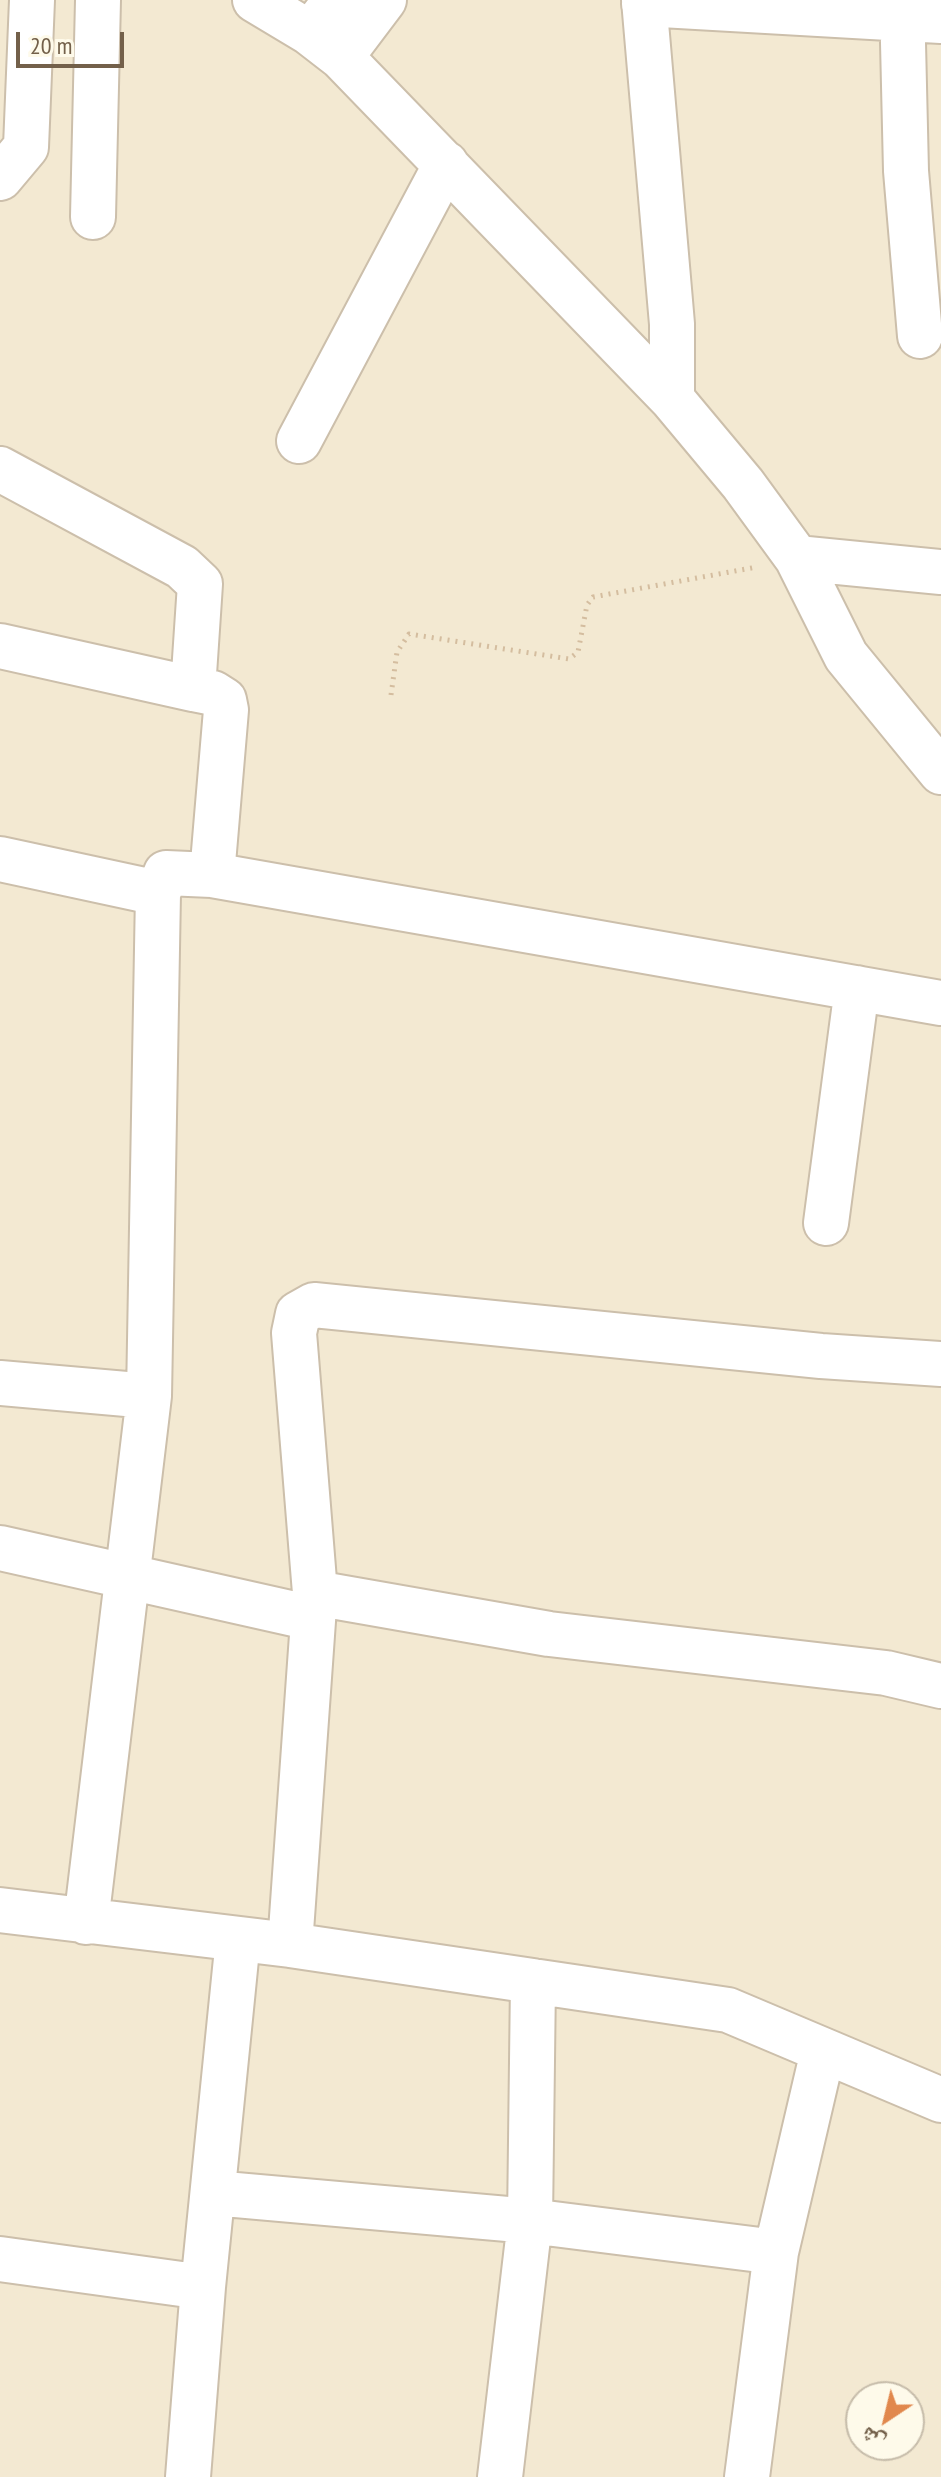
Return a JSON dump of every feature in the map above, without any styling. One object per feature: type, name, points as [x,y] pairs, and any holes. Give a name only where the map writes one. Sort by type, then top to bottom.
[{"type":"street","points":[[0,178],[26,147],[32,0]]},
{"type":"street","points":[[93,217],[98,0]]},
{"type":"street","points":[[255,0],[329,30],[446,164],[672,399],[743,484],[797,558],[846,656],[941,772]]},
{"type":"street","points":[[329,30],[384,0]]},
{"type":"street","points":[[672,399],[672,324],[644,2],[915,14],[906,171],[920,336]]},
{"type":"street","points":[[299,441],[446,164]]},
{"type":"street","points":[[0,469],[182,567],[200,584],[193,689]]},
{"type":"street","points":[[797,558],[941,572]]},
{"type":"street","points":[[0,646],[213,693],[224,700],[226,710],[212,875]]},
{"type":"street","points":[[0,859],[158,893]]},
{"type":"street","points":[[86,1922],[149,1396],[158,893],[166,873],[212,875],[941,1003]]},
{"type":"street","points":[[826,1223],[857,988]]},
{"type":"street","points":[[290,1945],[314,1605],[294,1333],[298,1314],[314,1305],[821,1356],[941,1364]]},
{"type":"street","points":[[0,1383],[149,1396]]},
{"type":"street","points":[[0,1548],[128,1577],[314,1605],[886,1673],[941,1686]]},
{"type":"street","points":[[0,1910],[290,1945],[728,2010],[941,2100]]},
{"type":"street","points":[[188,2477],[203,2287],[238,1939]]},
{"type":"street","points":[[500,2477],[530,2221],[533,1981]]},
{"type":"street","points":[[747,2477],[776,2252],[823,2051]]},
{"type":"street","points":[[213,2193],[530,2221],[776,2252]]},
{"type":"street","points":[[0,2259],[203,2287]]},
{"type":"path","points":[[391,695],[397,652],[403,638],[409,634],[569,659],[578,652],[587,605],[593,597],[797,558]]},
{"type":"shaded area","points":[[0,0],[941,0],[941,2477],[0,2477]]}]
